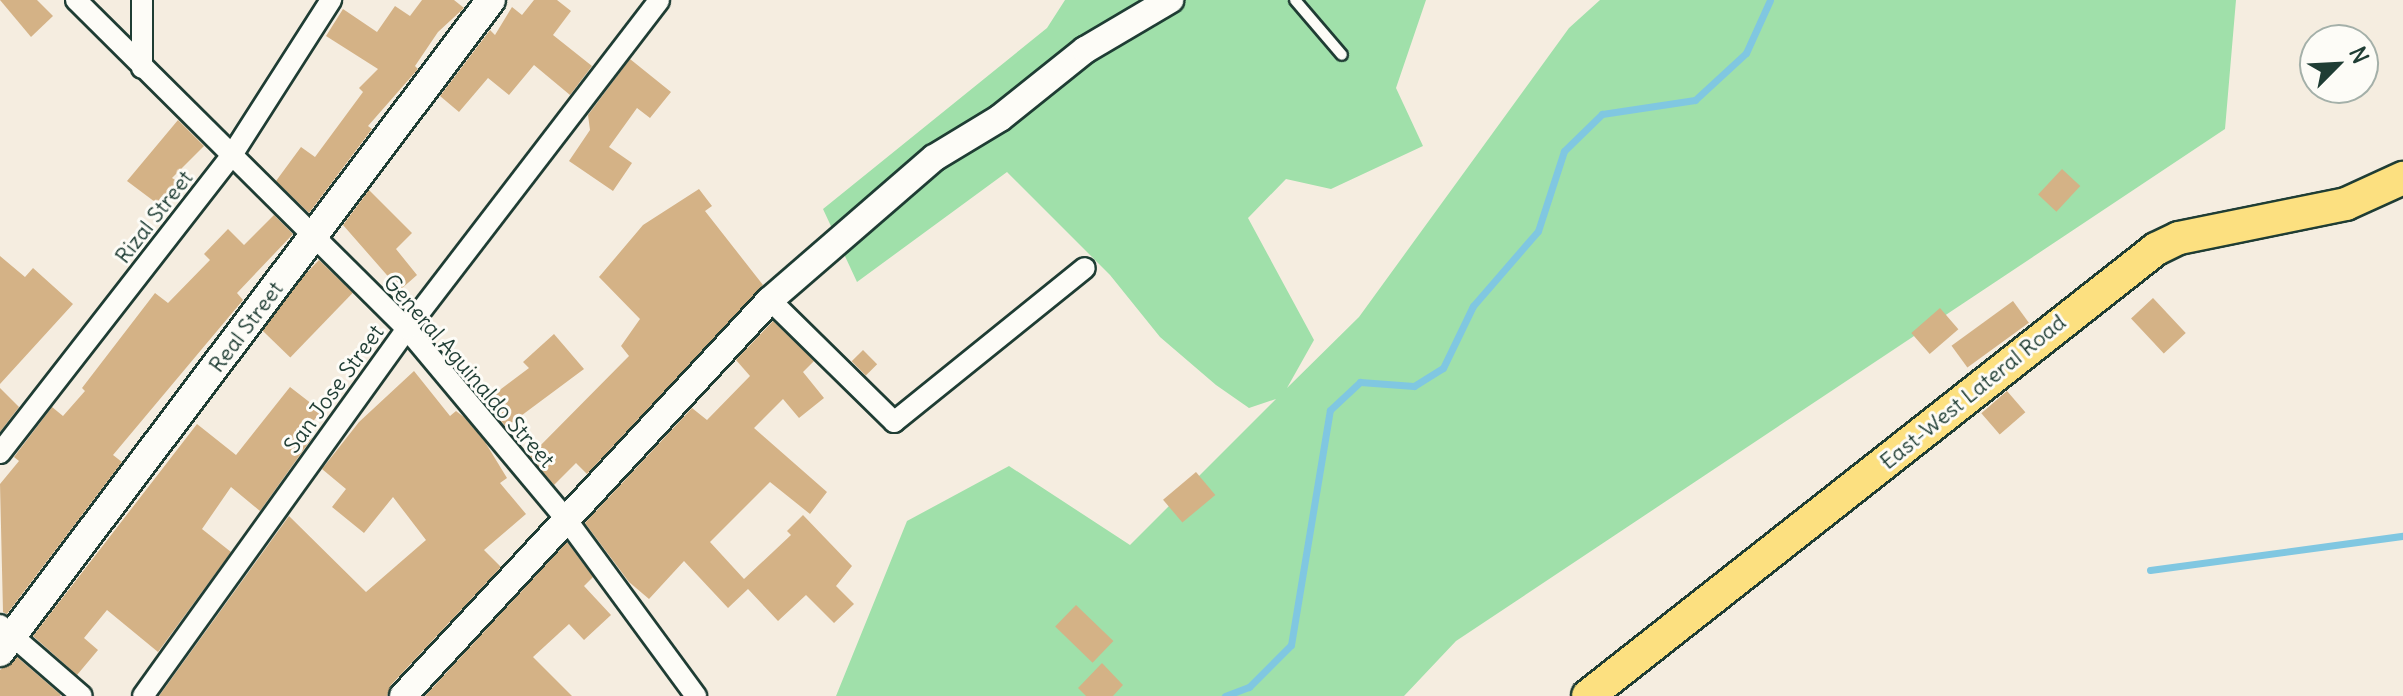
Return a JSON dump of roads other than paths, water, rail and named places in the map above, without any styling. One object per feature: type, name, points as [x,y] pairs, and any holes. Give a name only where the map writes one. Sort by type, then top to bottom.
[{"type":"main road","name":"Real Street","points":[[4,638],[314,237],[491,0]]},
{"type":"main road","name":"East-West Lateral Road","points":[[1588,696],[2156,249],[2179,238],[2346,204],[2403,178]]},
{"type":"street","name":"General Aguinaldo Street","points":[[76,0],[230,158],[407,329],[566,519],[696,696]]},
{"type":"street","points":[[142,0],[142,68]]},
{"type":"street","name":"Rizal Street","points":[[0,453],[230,158],[331,0]]},
{"type":"street","name":"San Jose Street","points":[[143,696],[407,329],[659,0]]},
{"type":"street","points":[[403,696],[770,300],[934,158],[1000,118],[1085,50],[1170,0]]},
{"type":"street","points":[[770,300],[894,422],[1085,268]]},
{"type":"street","points":[[4,638],[82,696]]},
{"type":"lane","points":[[1295,0],[1342,55]]},
{"type":"waterway","points":[[1225,696],[1249,687],[1291,645],[1330,410],[1360,382],[1414,386],[1443,368],[1473,306],[1538,231],[1564,151],[1602,114],[1695,100],[1746,53],[1770,0]]},
{"type":"waterway","points":[[2150,570],[2403,536]]}]
